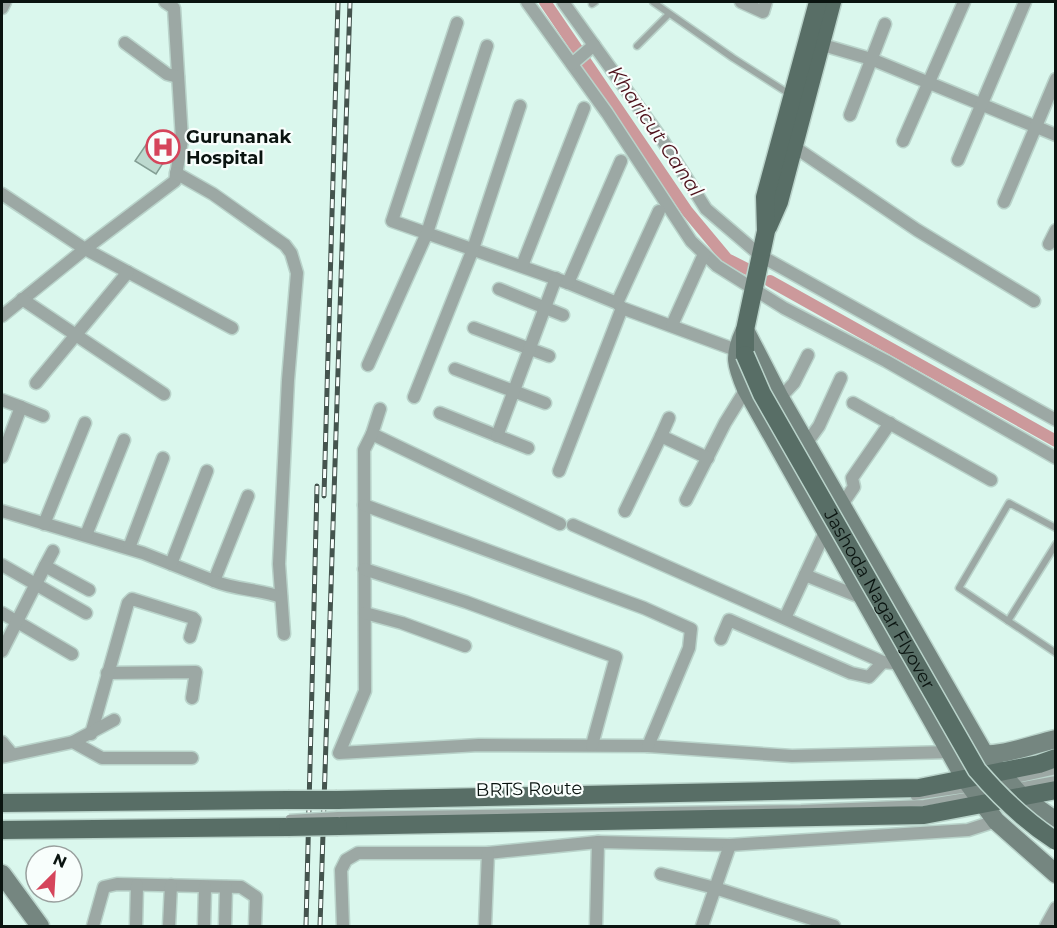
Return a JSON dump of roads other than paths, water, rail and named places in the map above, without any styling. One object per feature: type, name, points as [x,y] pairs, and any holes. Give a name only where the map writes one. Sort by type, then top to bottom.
[{"type":"main road","points":[[766,231],[779,202],[793,146],[813,43],[818,2]]},
{"type":"main road","points":[[766,231],[765,197],[791,95],[832,2]]},
{"type":"main road","name":"Jashoda Nagar Flyover","points":[[766,231],[741,352],[762,394],[977,770],[999,796],[1028,823],[1056,841]]},
{"type":"main road","points":[[2,804],[286,814],[338,812],[924,815],[973,791],[1015,789],[1056,758]]},
{"type":"main road","points":[[2,830],[286,814],[919,788],[973,791],[1056,790]]},
{"type":"street","points":[[2,8],[5,2]]},
{"type":"street","points":[[5,307],[22,299],[175,181],[182,140],[174,8],[165,2]]},
{"type":"street","points":[[527,2],[572,64],[691,241],[717,266],[753,290],[1056,458]]},
{"type":"street","points":[[563,2],[663,141],[706,209],[761,256],[1056,420]]},
{"type":"street","points":[[741,2],[763,12],[766,2]]},
{"type":"street","points":[[903,141],[964,2]]},
{"type":"street","points":[[958,160],[1025,2]]},
{"type":"street","points":[[457,23],[392,221],[568,282],[620,305],[741,352],[736,363],[746,389],[973,791],[996,821],[1056,874]]},
{"type":"street","points":[[850,115],[885,24]]},
{"type":"street","points":[[813,43],[871,59],[1056,135]]},
{"type":"street","points":[[125,44],[168,74],[178,77]]},
{"type":"street","points":[[572,64],[594,45]]},
{"type":"street","points":[[368,365],[427,233],[487,46]]},
{"type":"street","points":[[1004,202],[1056,79]]},
{"type":"street","points":[[414,397],[472,249],[520,106]]},
{"type":"street","points":[[522,266],[584,108]]},
{"type":"street","points":[[793,146],[917,230],[1034,301]]},
{"type":"street","points":[[568,282],[621,161]]},
{"type":"street","points":[[176,173],[213,194],[285,245],[291,253],[297,273],[288,380],[279,564],[284,634]]},
{"type":"street","points":[[2,194],[85,249],[232,328]]},
{"type":"street","points":[[559,471],[620,305],[658,211]]},
{"type":"street","points":[[1049,244],[1056,230]]},
{"type":"street","points":[[672,325],[704,254]]},
{"type":"street","points":[[36,383],[128,272]]},
{"type":"street","points":[[497,435],[556,278]]},
{"type":"street","points":[[499,289],[563,315]]},
{"type":"street","points":[[22,299],[164,394]]},
{"type":"street","points":[[474,328],[549,356]]},
{"type":"street","points":[[744,330],[841,506],[985,755],[1015,789],[1056,821]]},
{"type":"street","points":[[780,398],[794,383],[808,355]]},
{"type":"street","points":[[455,369],[545,403]]},
{"type":"street","points":[[806,444],[819,426],[841,378]]},
{"type":"street","points":[[686,500],[725,423],[746,389]]},
{"type":"street","points":[[2,400],[43,416]]},
{"type":"street","points":[[853,403],[991,480]]},
{"type":"street","points":[[2,457],[21,407]]},
{"type":"street","points":[[380,409],[364,450],[365,691],[339,753],[479,745],[592,745],[648,746],[792,756],[951,752],[985,755],[1056,739]]},
{"type":"street","points":[[440,413],[528,448]]},
{"type":"street","points":[[625,511],[669,418]]},
{"type":"street","points":[[44,524],[85,423]]},
{"type":"street","points":[[841,506],[854,487],[852,478],[890,423]]},
{"type":"street","points":[[372,434],[566,525],[883,662],[902,664]]},
{"type":"street","points":[[661,436],[708,458]]},
{"type":"street","points":[[86,536],[124,440]]},
{"type":"street","points":[[129,548],[163,458]]},
{"type":"street","points":[[171,564],[207,471]]},
{"type":"street","points":[[214,581],[248,496]]},
{"type":"street","points":[[364,505],[644,608],[691,628],[689,648],[648,746]]},
{"type":"street","points":[[2,511],[129,548],[228,587],[246,587],[281,597]]},
{"type":"street","points":[[785,618],[826,530]]},
{"type":"street","points":[[2,651],[53,551]]},
{"type":"street","points":[[2,565],[86,613]]},
{"type":"street","points":[[45,566],[89,590]]},
{"type":"street","points":[[364,569],[466,602],[616,657],[592,745]]},
{"type":"street","points":[[805,575],[865,599]]},
{"type":"street","points":[[91,734],[126,606],[132,599],[193,618],[195,620],[190,638]]},
{"type":"street","points":[[364,613],[402,623],[465,646]]},
{"type":"street","points":[[2,614],[72,654]]},
{"type":"street","points":[[721,639],[729,620],[851,673],[869,677],[883,662]]},
{"type":"street","points":[[107,673],[196,672],[192,698]]},
{"type":"street","points":[[2,742],[7,756],[73,742],[114,720]]},
{"type":"street","points":[[73,742],[102,758],[192,758]]},
{"type":"street","points":[[1015,789],[1056,804]]},
{"type":"street","points":[[342,927],[341,870],[350,856],[358,853],[488,853],[598,842],[730,845],[968,830],[996,821]]},
{"type":"street","points":[[596,927],[598,842]]},
{"type":"street","points":[[702,927],[730,845]]},
{"type":"street","points":[[485,927],[488,853]]},
{"type":"street","points":[[2,874],[40,927]]},
{"type":"street","points":[[661,874],[715,888],[818,924],[834,927]]},
{"type":"street","points":[[136,927],[137,885]]},
{"type":"street","points":[[93,927],[104,887],[137,885],[242,887],[256,897],[255,927]]},
{"type":"street","points":[[169,927],[171,885]]},
{"type":"street","points":[[204,927],[205,887]]},
{"type":"street","points":[[225,927],[226,887]]},
{"type":"street","points":[[1046,927],[1056,908]]},
{"type":"lane","points":[[653,2],[669,15],[791,95]]},
{"type":"lane","points":[[637,46],[669,15]]},
{"type":"lane","points":[[1056,528],[1009,502],[959,588],[1056,653]]},
{"type":"lane","points":[[1008,621],[1056,544]]},
{"type":"lane","points":[[1015,789],[1056,771]]},
{"type":"lane","points":[[1015,789],[1056,778]]},
{"type":"lane","points":[[61,811],[286,814]]},
{"type":"lane","points":[[2,822],[122,820]]},
{"type":"waterway","name":"Kharicut Canal","points":[[545,2],[687,211],[727,259],[747,269]]},
{"type":"waterway","name":"Kharicut Canal","points":[[770,281],[1056,441]]},
{"type":"railway","points":[[324,496],[338,2]]},
{"type":"railway","points":[[320,926],[350,2]]},
{"type":"railway","points":[[306,926],[317,486]]},
{"type":"place","name":"Gurunanak Hospital","points":[[163,147]]}]
